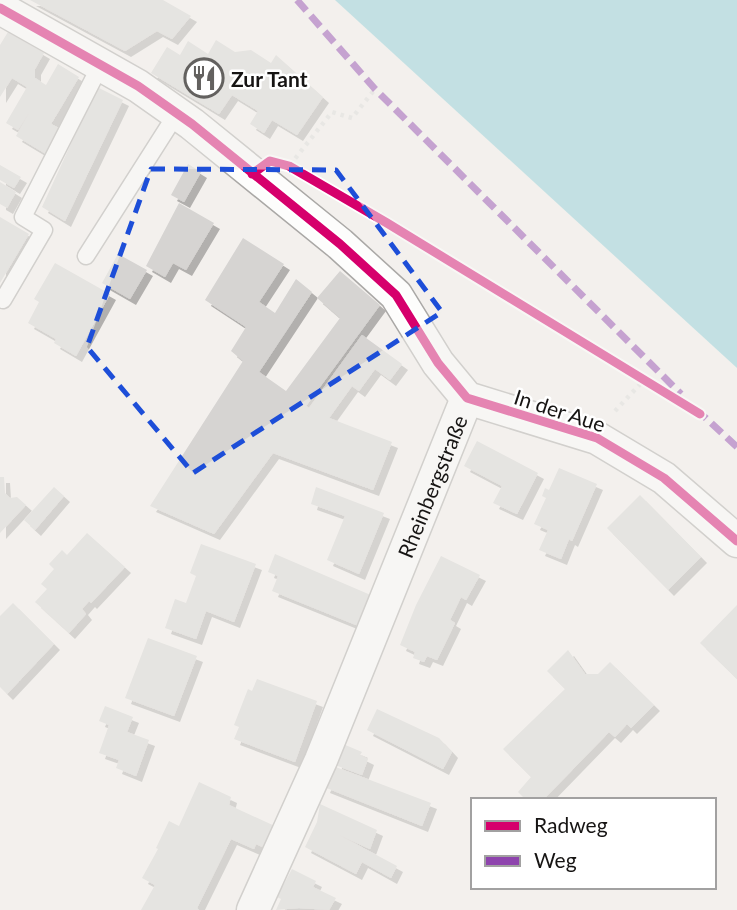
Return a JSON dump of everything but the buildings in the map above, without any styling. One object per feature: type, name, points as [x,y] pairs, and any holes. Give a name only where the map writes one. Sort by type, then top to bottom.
[{"type":"street","name":"Rheinbergstraße","points":[[0,8],[101,64],[177,113],[340,244],[396,295],[438,363],[467,398],[321,760],[253,910]]},
{"type":"street","name":"In der Aue","points":[[467,398],[597,438],[664,478],[737,541]]},
{"type":"lane","points":[[3,300],[44,230],[23,217],[101,64]]},
{"type":"lane","points":[[86,256],[177,113]]},
{"type":"path","points":[[289,166],[332,112],[352,118],[375,89]]},
{"type":"path","points":[[613,413],[644,380]]},
{"type":"highlighted area","points":[[151,169],[336,170],[442,312],[193,473],[87,347]]},
{"type":"water","points":[[335,0],[737,0],[737,368]]},
{"type":"marked path","points":[[297,0],[375,89],[681,394]]},
{"type":"marked path","points":[[696,409],[737,447]]},
{"type":"cycle path","points":[[0,8],[138,86],[192,124],[340,244],[396,295],[438,363],[467,398],[597,438],[664,478],[737,541]]},
{"type":"cycle path","points":[[252,174],[270,161],[289,166],[700,414]]},
{"type":"place","name":"Zur Tant","points":[[204,78]]}]
